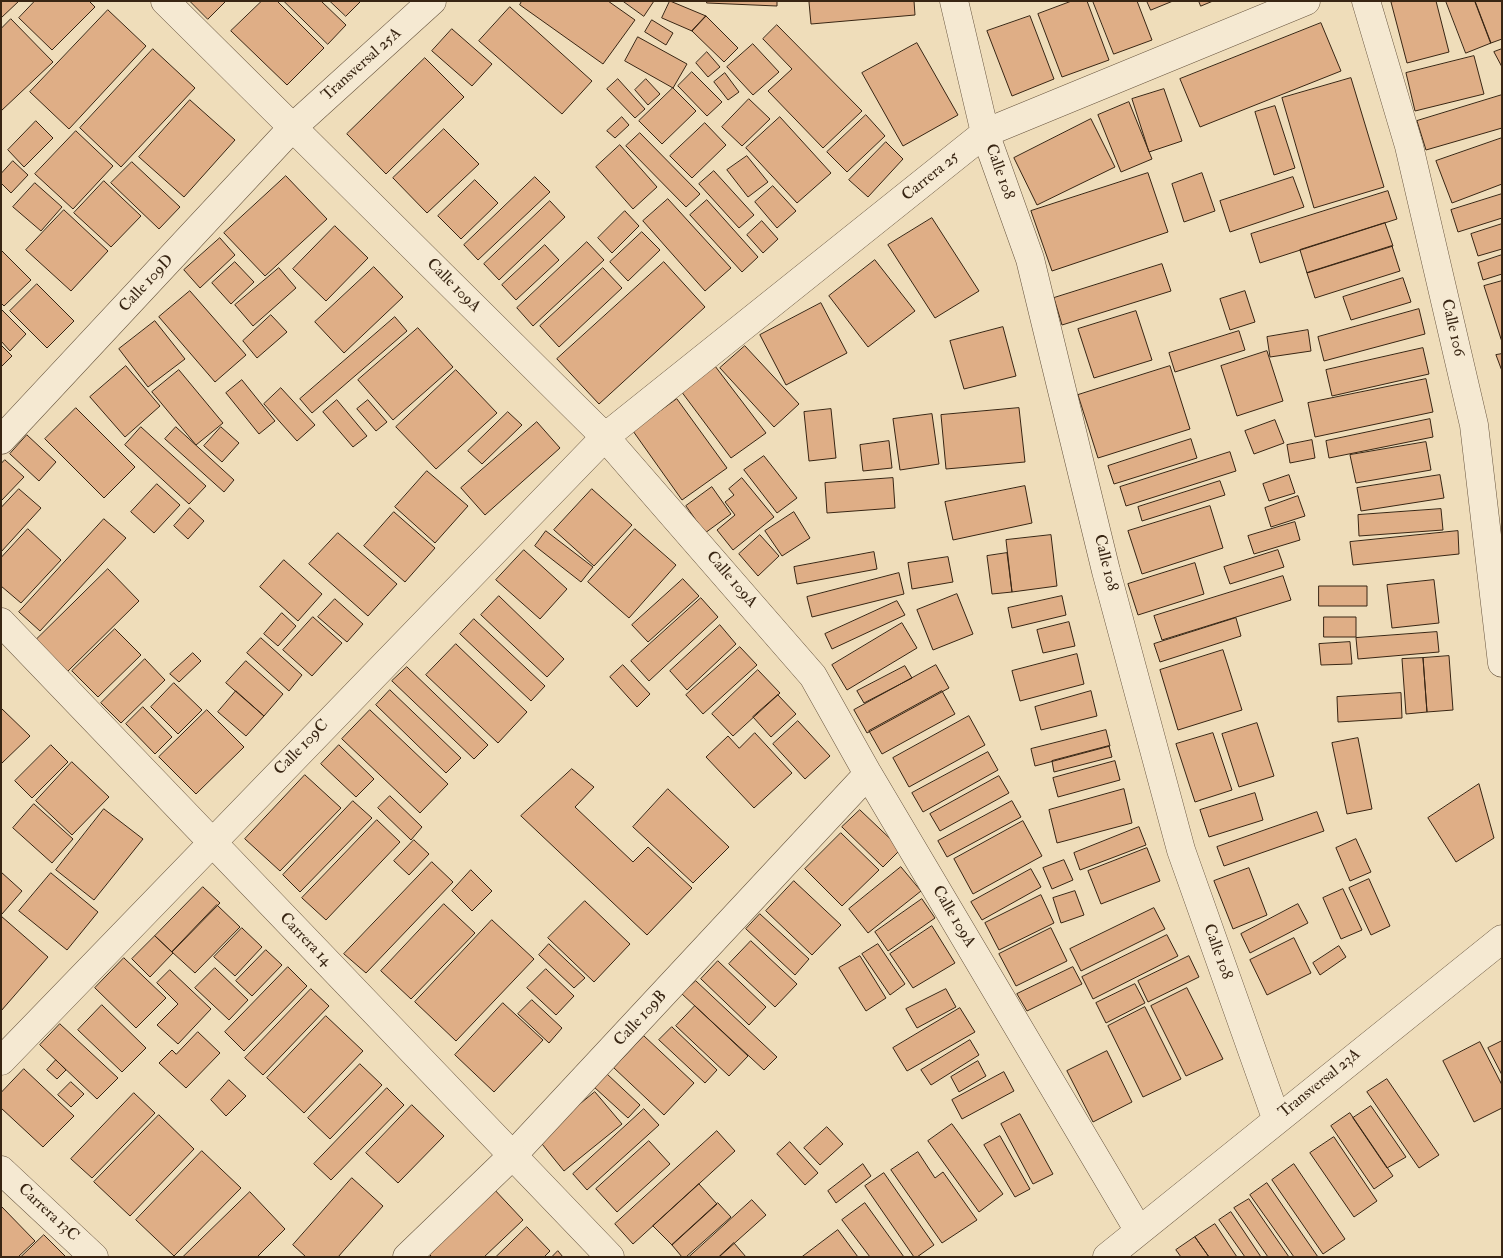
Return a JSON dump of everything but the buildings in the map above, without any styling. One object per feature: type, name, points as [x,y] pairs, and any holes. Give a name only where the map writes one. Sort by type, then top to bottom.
[{"type":"street","name":"Calle 109A","points":[[165,1],[605,437],[813,676],[868,774],[1139,1231]]},
{"type":"street","name":"Transversal 25A","points":[[292,128],[432,1]]},
{"type":"street","name":"Calle 108","points":[[954,1],[985,133],[1030,259],[1106,571],[1181,850],[1276,1118]]},
{"type":"street","name":"Carrera 25","points":[[605,437],[985,133],[1306,1]]},
{"type":"street","name":"Calle 106","points":[[1366,1],[1409,146],[1474,425],[1502,663]]},
{"type":"street","name":"Calle 109D","points":[[1,440],[292,128]]},
{"type":"street","name":"Calle 109C","points":[[1,1061],[605,437]]},
{"type":"street","name":"Carrera 14","points":[[1,622],[610,1257]]},
{"type":"street","name":"Calle 109B","points":[[407,1257],[513,1155],[868,774]]},
{"type":"street","name":"Transversal 23A","points":[[1139,1231],[1276,1118],[1502,939]]},
{"type":"street","name":"Carrera 13C","points":[[1,1170],[94,1257]]},
{"type":"street","points":[[1107,1257],[1139,1231]]}]
